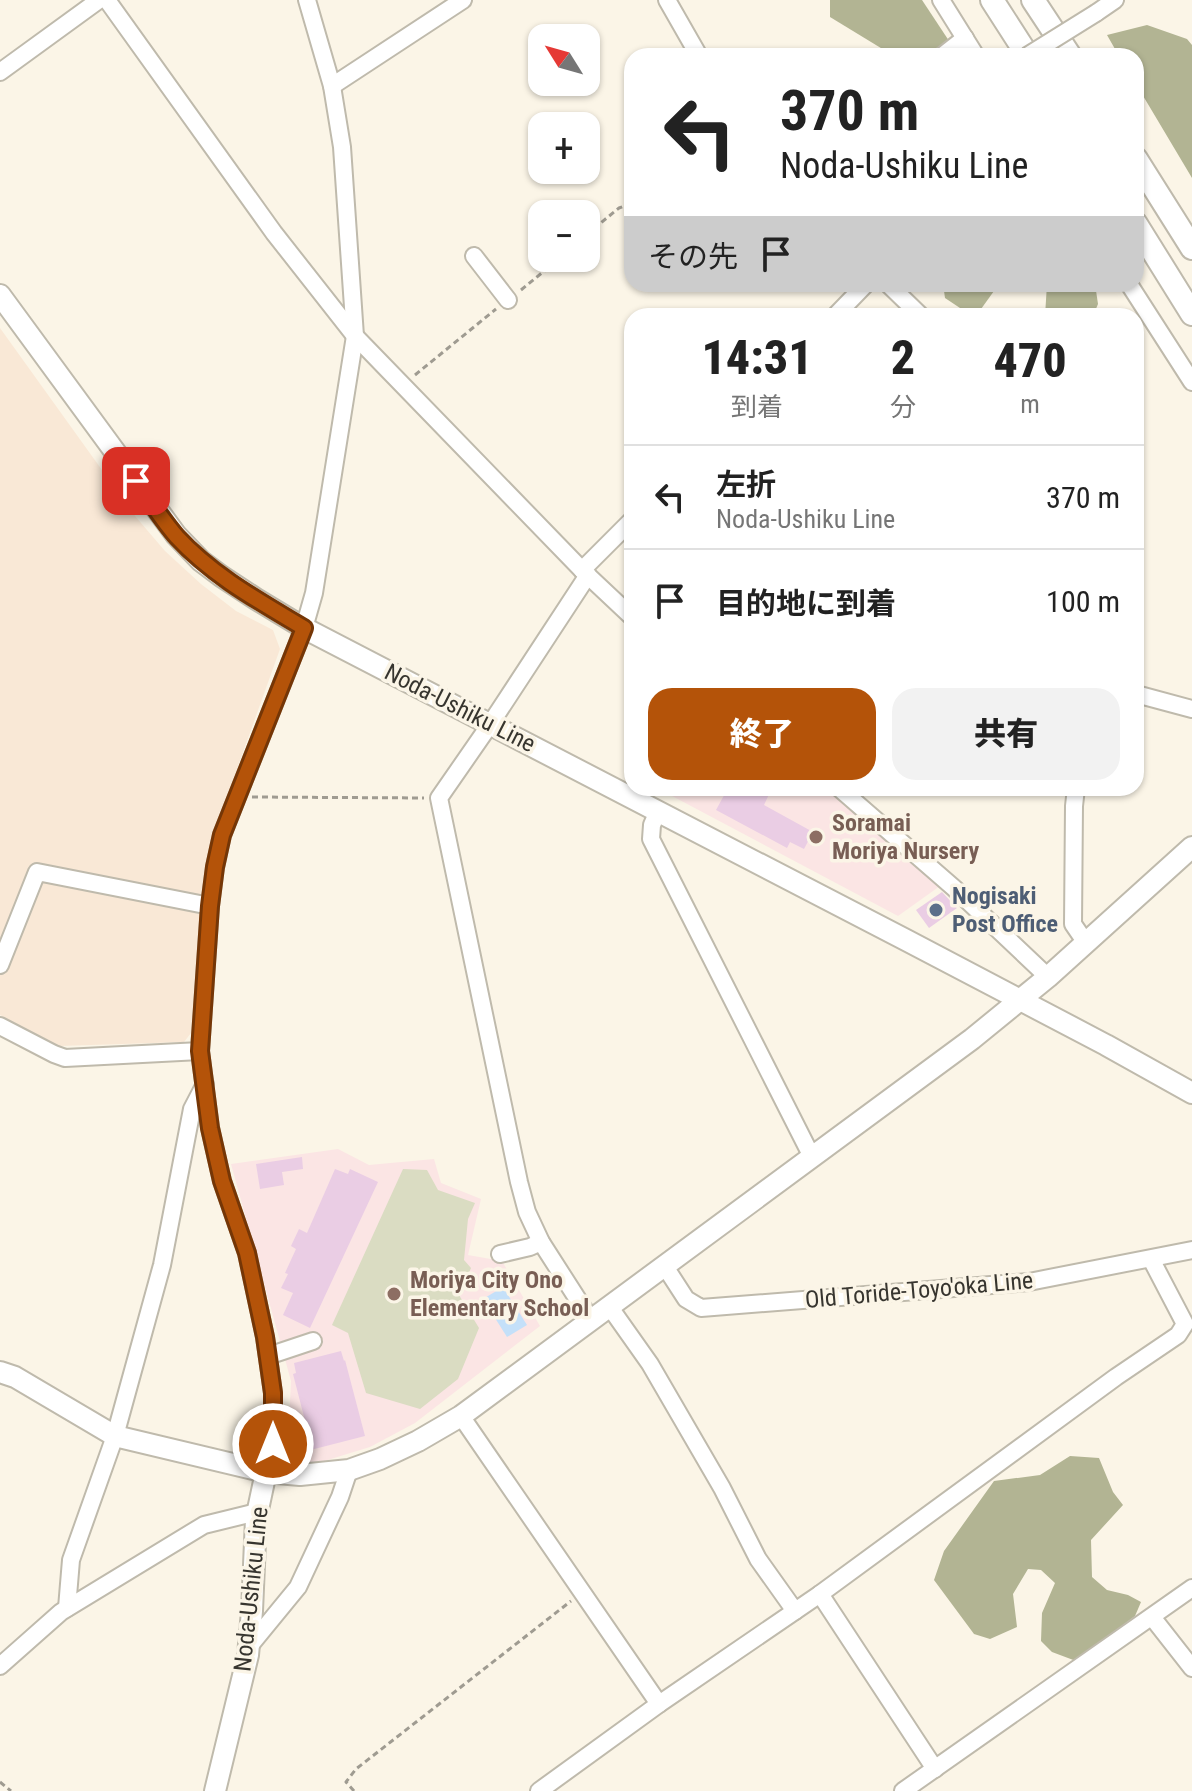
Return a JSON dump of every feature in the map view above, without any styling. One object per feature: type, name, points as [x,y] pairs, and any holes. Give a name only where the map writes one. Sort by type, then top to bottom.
[{"type":"highway","points":[[992,0],[1023,48]]},
{"type":"highway","points":[[1033,0],[1065,48]]},
{"type":"highway","points":[[1144,172],[1192,248]]},
{"type":"highway","points":[[1144,237],[1192,314]]},
{"type":"main road","name":"Noda-Ushiku Line","points":[[0,295],[176,535],[201,561],[304,628],[624,793]]},
{"type":"main road","name":"Noda-Ushiku Line","points":[[630,796],[1020,1000]]},
{"type":"main road","name":"Noda-Ushiku Line","points":[[215,1791],[248,1648],[257,1512],[266,1472],[300,1475],[349,1470],[418,1441],[461,1416],[972,1039],[1048,977],[1192,847]]},
{"type":"main road","points":[[1020,1000],[1192,1093]]},
{"type":"main road","points":[[0,1372],[15,1377],[115,1436],[266,1472]]},
{"type":"street","points":[[0,72],[99,0]]},
{"type":"street","points":[[107,0],[274,233],[355,336],[624,610]]},
{"type":"street","points":[[266,1472],[273,1444],[273,1393],[268,1356],[247,1253],[222,1181],[210,1128],[200,1051],[215,867],[236,797],[304,628],[314,593],[355,336],[342,147],[332,86],[307,0]]},
{"type":"street","points":[[332,86],[463,0]]},
{"type":"street","points":[[667,0],[694,48]]},
{"type":"street","points":[[941,0],[971,48]]},
{"type":"street","points":[[1041,48],[1115,0]]},
{"type":"street","points":[[952,48],[965,38]]},
{"type":"street","points":[[474,256],[508,300]]},
{"type":"street","points":[[843,308],[858,292]]},
{"type":"street","points":[[896,292],[913,308]]},
{"type":"street","points":[[1134,292],[1192,382]]},
{"type":"street","points":[[591,1320],[541,1242],[527,1212],[439,798],[491,723],[585,573],[624,529]]},
{"type":"street","points":[[1144,696],[1192,709]]},
{"type":"street","points":[[848,796],[954,888],[1048,977]]},
{"type":"street","points":[[1075,796],[1073,924],[1086,943]]},
{"type":"street","points":[[658,811],[652,825],[651,839],[812,1157]]},
{"type":"street","points":[[0,965],[37,872],[210,906]]},
{"type":"street","points":[[0,1026],[65,1058],[200,1051]]},
{"type":"street","points":[[67,1608],[71,1560],[115,1436],[162,1265],[192,1109],[205,1084]]},
{"type":"street","points":[[500,1254],[541,1242]]},
{"type":"street","name":"Old Toride-Toyo'oka Line","points":[[664,1265],[686,1299],[701,1308],[1029,1282],[1192,1250]]},
{"type":"street","points":[[539,1791],[820,1594],[1178,1335],[1185,1324],[1151,1259]]},
{"type":"street","points":[[609,1306],[650,1364],[722,1488],[758,1559],[795,1611]]},
{"type":"street","points":[[268,1356],[313,1341]]},
{"type":"street","points":[[461,1416],[659,1704]]},
{"type":"street","points":[[248,1648],[298,1587],[340,1497],[349,1470]]},
{"type":"street","points":[[0,1666],[61,1612],[204,1525],[257,1512]]},
{"type":"street","points":[[903,1791],[1192,1588]]},
{"type":"street","points":[[820,1594],[935,1769]]},
{"type":"street","points":[[1152,1617],[1192,1668]]},
{"type":"path","points":[[600,224],[624,206]]},
{"type":"path","points":[[402,385],[543,272]]},
{"type":"path","points":[[236,797],[439,798]]},
{"type":"path","points":[[354,1791],[346,1782],[356,1769],[582,1592]]},
{"type":"path","points":[[0,1782],[11,1791]]},
{"type":"shaded area","points":[[0,328],[135,516],[165,551],[236,611],[273,630],[280,649],[213,836],[202,908],[191,1033],[184,1042],[59,1046],[0,1015]]},
{"type":"shaded area","name":"Soramai Moriya Nursery","points":[[672,796],[833,796],[940,886],[898,916]]},
{"type":"shaded area","name":"Moriya City Ono Elementary School","points":[[338,1149],[369,1165],[434,1159],[441,1183],[481,1199],[468,1255],[502,1261],[540,1326],[415,1423],[370,1447],[321,1462],[292,1462],[288,1444],[291,1381],[231,1164]]},
{"type":"green space","points":[[830,0],[922,0],[954,48],[881,48],[830,17]]},
{"type":"green space","points":[[1147,25],[1187,39],[1192,45],[1192,178],[1144,97],[1144,48],[1114,48],[1107,35]]},
{"type":"green space","points":[[944,292],[993,292],[982,308],[960,308],[945,298]]},
{"type":"green space","points":[[1046,292],[1096,292],[1096,308],[1046,308]]},
{"type":"green space","points":[[403,1169],[427,1170],[438,1190],[475,1203],[468,1219],[464,1260],[471,1268],[459,1295],[479,1328],[458,1379],[420,1409],[366,1393],[348,1333],[332,1325]]},
{"type":"green space","points":[[1070,1456],[1099,1458],[1113,1492],[1123,1505],[1091,1540],[1092,1577],[1107,1590],[1141,1602],[1135,1616],[1076,1661],[1052,1652],[1041,1641],[1042,1613],[1055,1583],[1041,1570],[1028,1569],[1013,1594],[1017,1627],[990,1639],[974,1634],[934,1580],[944,1551],[994,1481],[1040,1475]]},
{"type":"water","points":[[503,1287],[527,1325],[507,1337],[483,1299]]},
{"type":"building","points":[[724,796],[768,796],[764,805],[813,832],[804,849],[790,842],[787,848],[716,810]]},
{"type":"building","points":[[942,892],[957,908],[929,928],[916,910]]},
{"type":"building","points":[[302,1157],[303,1169],[282,1172],[284,1185],[260,1189],[256,1164]]},
{"type":"building","points":[[335,1169],[348,1174],[350,1169],[378,1182],[310,1328],[283,1315],[293,1293],[281,1288],[296,1249],[291,1246],[299,1229],[307,1233]]},
{"type":"building","points":[[341,1351],[365,1436],[291,1455],[291,1440],[310,1440],[293,1374],[296,1373],[294,1363]]},
{"type":"place","name":"Soramai Moriya Nursery","points":[[816,837]]},
{"type":"place","name":"Nogisaki Post Office","points":[[936,910]]},
{"type":"place","name":"Moriya City Ono Elementary School","points":[[394,1294]]},
{"type":"route","points":[[136,481],[176,535],[201,561],[238,588],[304,628],[222,835],[210,906],[200,1051],[210,1128],[222,1181],[247,1253],[265,1337],[272,1376],[273,1444]]}]
